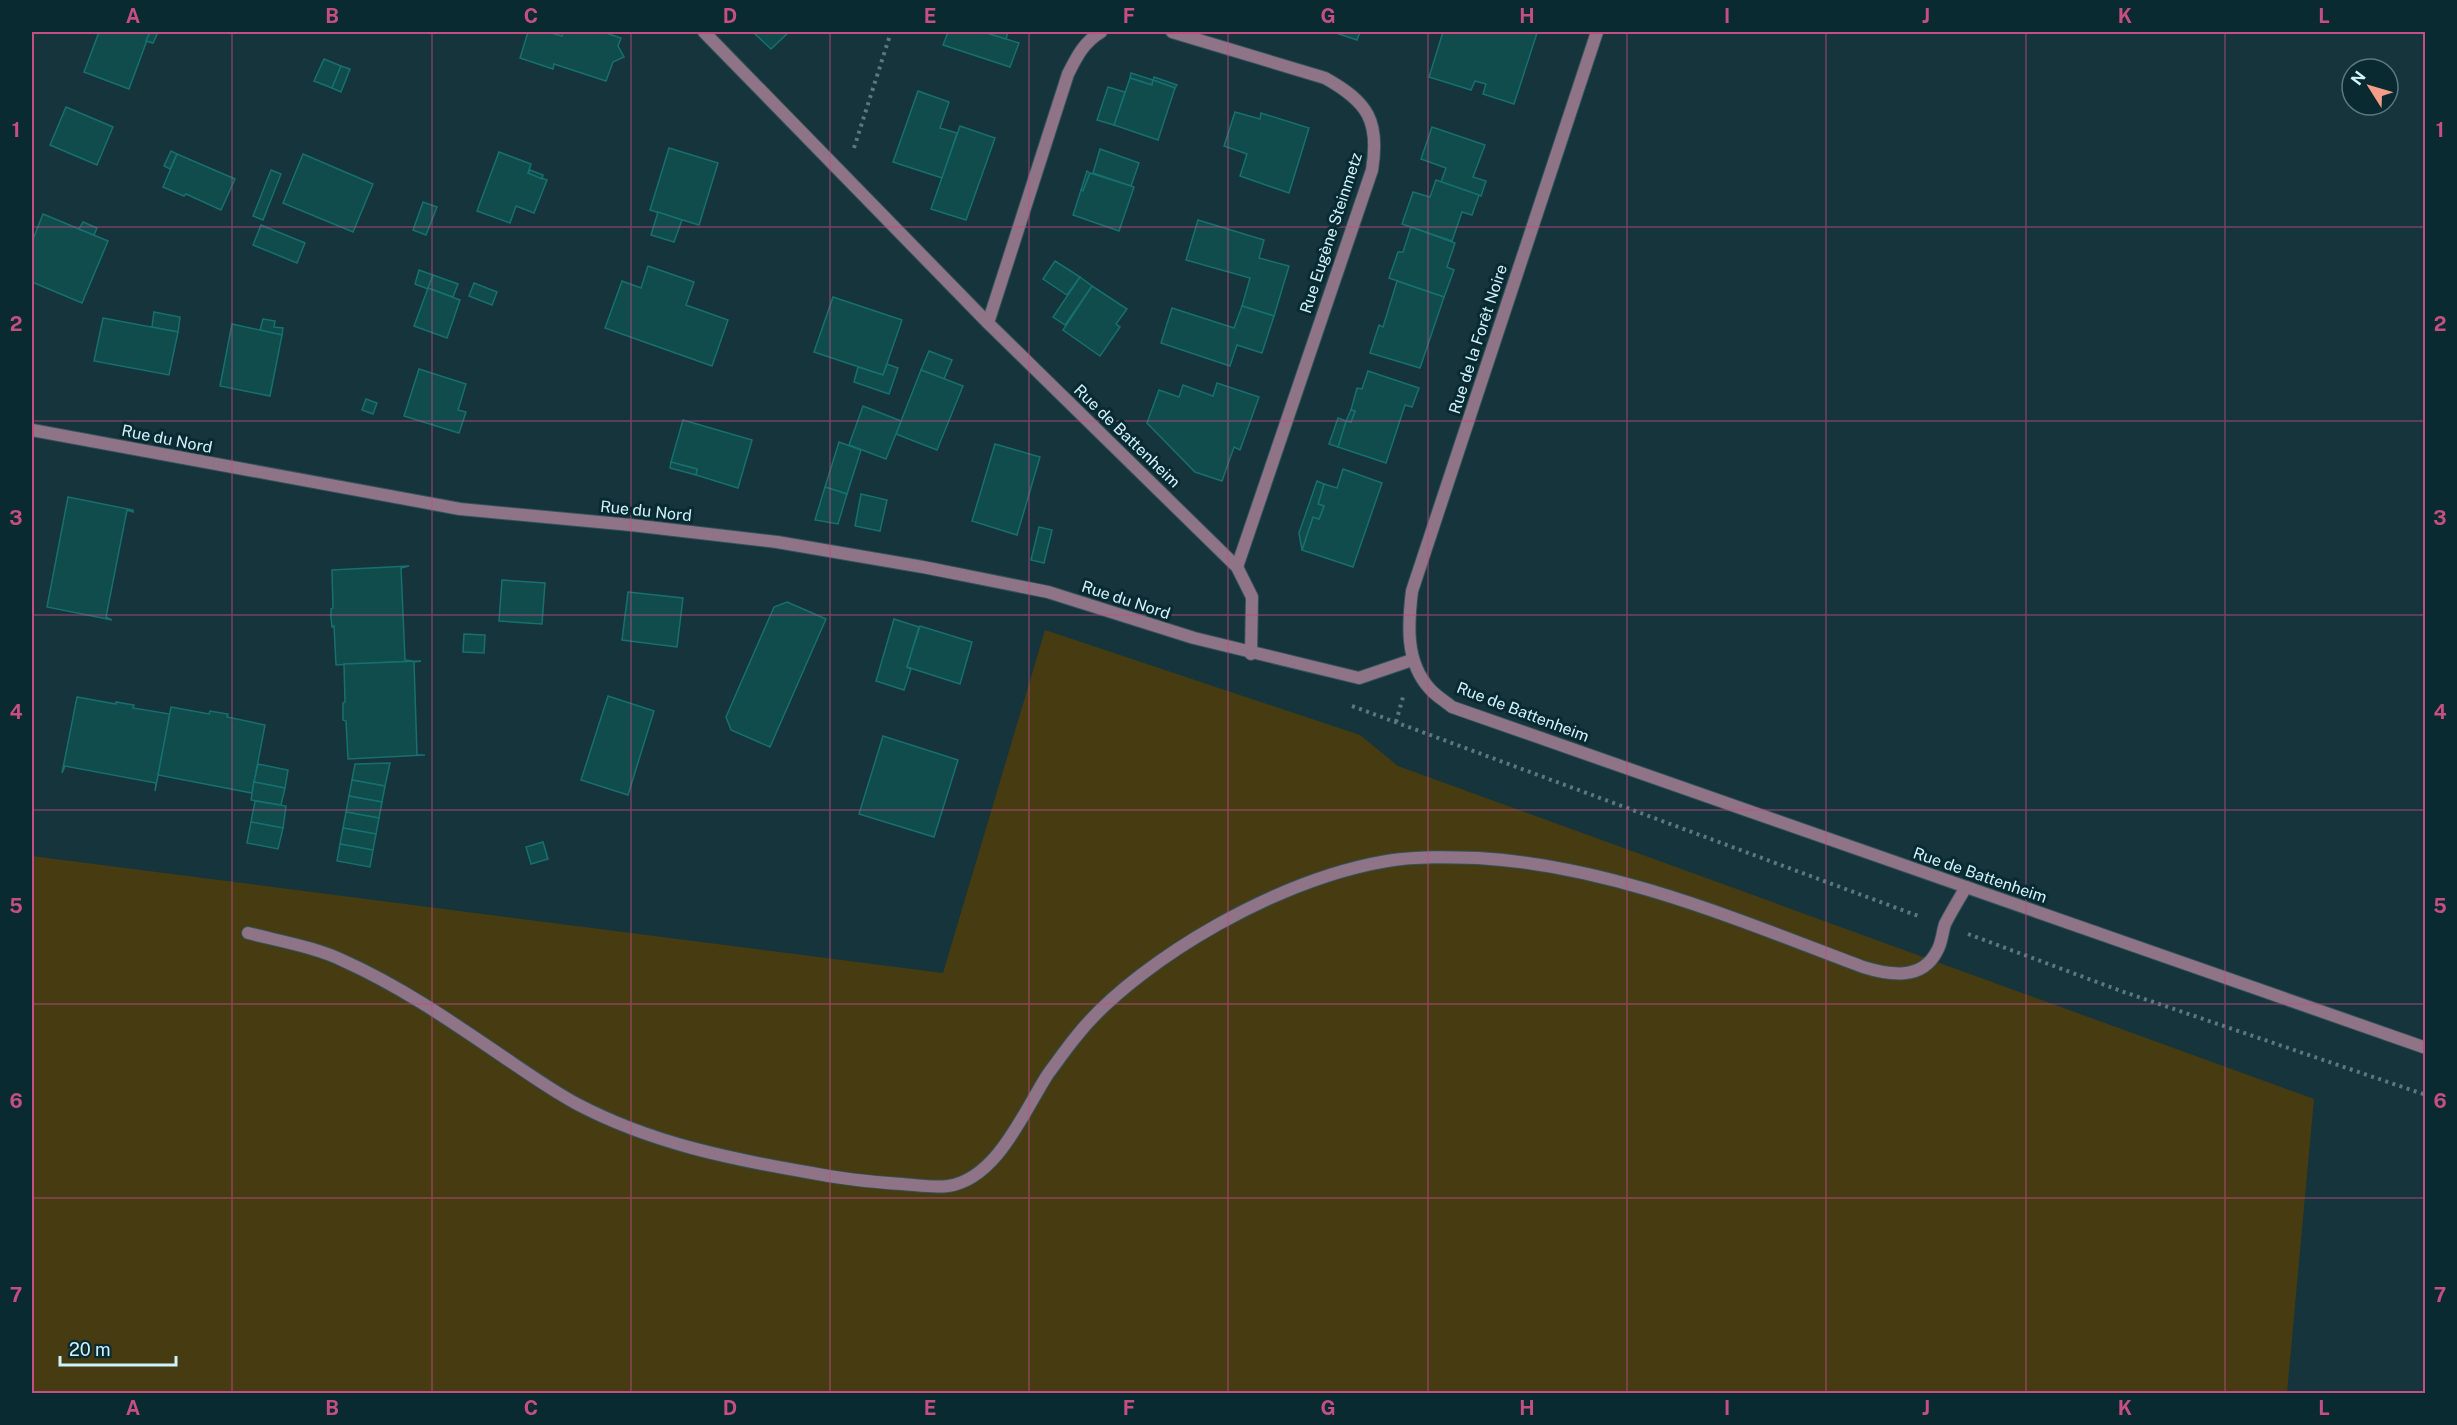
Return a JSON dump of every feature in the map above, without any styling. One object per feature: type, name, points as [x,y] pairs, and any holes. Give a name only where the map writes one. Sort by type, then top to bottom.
[{"type":"street","name":"Rue de Battenheim","points":[[704,32],[987,323],[1237,567],[1251,597],[1251,654]]},
{"type":"street","points":[[987,323],[1068,74],[1078,52],[1089,39],[1101,32]]},
{"type":"street","name":"Rue Eugène Steinmetz","points":[[1172,32],[1332,82],[1346,90],[1361,104],[1373,125],[1376,147],[1368,182],[1237,567]]},
{"type":"street","name":"Rue de la Forêt Noire","points":[[1412,660],[1408,623],[1412,591],[1597,32]]},
{"type":"street","name":"Rue du Nord","points":[[32,430],[460,509],[777,542],[923,567],[1048,592],[1251,654]]},
{"type":"street","points":[[1251,654],[1359,678],[1412,660]]},
{"type":"street","name":"Rue de Battenheim","points":[[1412,660],[1429,688],[1452,707],[2426,1048]]},
{"type":"street","points":[[248,933],[340,959],[405,994],[574,1102],[622,1126],[674,1144],[737,1160],[852,1180],[948,1186],[968,1180],[980,1172],[1005,1145],[1050,1072],[1079,1032],[1126,987],[1170,953],[1260,901],[1331,876],[1388,861],[1451,857],[1515,861],[1573,869],[1647,889],[1885,974],[1902,974],[1926,966],[1938,951],[1945,925],[1966,887]]},
{"type":"path","points":[[845,177],[891,32]]},
{"type":"path","points":[[1348,704],[2121,991],[2426,1095]]},
{"type":"shaded area","points":[[1045,630],[1360,735],[1398,766],[2314,1099],[2287,1393],[32,1394],[32,856],[943,973]]},
{"type":"building","points":[[99,32],[150,32],[129,89],[84,72]]},
{"type":"building","points":[[150,32],[158,32],[153,43],[146,41]]},
{"type":"building","points":[[528,32],[548,32],[562,36],[563,32],[603,32],[621,38],[618,46],[624,57],[613,62],[606,81],[554,64],[553,69],[520,58]]},
{"type":"building","points":[[753,32],[789,32],[771,49]]},
{"type":"building","points":[[948,32],[984,32],[1019,43],[1010,67],[943,45]]},
{"type":"building","points":[[984,32],[1008,32],[1006,39]]},
{"type":"building","points":[[1333,32],[1360,32],[1357,40]]},
{"type":"building","points":[[1443,32],[1537,33],[1514,104],[1483,94],[1486,84],[1475,81],[1471,90],[1429,77]]},
{"type":"building","points":[[324,59],[341,66],[332,88],[314,81]]},
{"type":"building","points":[[341,66],[350,69],[341,92],[332,88]]},
{"type":"building","points":[[1131,73],[1153,80],[1152,85],[1130,78]]},
{"type":"building","points":[[1154,77],[1177,85],[1175,88],[1153,80]]},
{"type":"building","points":[[1130,78],[1152,85],[1153,80],[1175,88],[1158,140],[1114,125]]},
{"type":"building","points":[[1108,87],[1125,92],[1114,125],[1097,120]]},
{"type":"building","points":[[918,91],[949,102],[940,128],[957,133],[942,178],[893,162]]},
{"type":"building","points":[[66,107],[113,127],[97,165],[50,145]]},
{"type":"building","points":[[1235,112],[1260,119],[1261,113],[1309,128],[1289,193],[1240,176],[1247,154],[1224,146]]},
{"type":"building","points":[[960,126],[995,138],[966,220],[931,209]]},
{"type":"building","points":[[1432,127],[1485,145],[1473,177],[1486,181],[1481,196],[1441,182],[1446,168],[1421,159]]},
{"type":"building","points":[[669,148],[718,163],[699,225],[650,210]]},
{"type":"building","points":[[1100,149],[1139,163],[1131,186],[1093,173]]},
{"type":"building","points":[[171,151],[177,154],[170,169],[164,166]]},
{"type":"building","points":[[499,152],[531,164],[528,173],[547,180],[534,213],[516,206],[510,223],[477,211]]},
{"type":"building","points":[[177,154],[235,179],[221,210],[186,194],[184,196],[163,187]]},
{"type":"building","points":[[303,154],[373,184],[353,232],[283,203]]},
{"type":"building","points":[[271,170],[281,174],[263,220],[253,216]]},
{"type":"building","points":[[530,170],[543,175],[542,179],[528,173]]},
{"type":"building","points":[[1087,171],[1090,173],[1083,191],[1081,190]]},
{"type":"building","points":[[1090,173],[1134,187],[1119,231],[1073,215],[1081,190],[1083,191]]},
{"type":"building","points":[[1436,180],[1479,195],[1472,215],[1462,212],[1452,241],[1402,224],[1413,192],[1430,197]]},
{"type":"building","points":[[423,202],[437,207],[426,235],[413,230]]},
{"type":"building","points":[[658,212],[682,220],[674,242],[651,235]]},
{"type":"building","points":[[43,214],[108,241],[82,303],[32,282],[32,242]]},
{"type":"building","points":[[1198,220],[1264,240],[1259,258],[1289,266],[1274,316],[1242,306],[1250,278],[1186,260]]},
{"type":"building","points":[[83,222],[97,228],[94,235],[79,229]]},
{"type":"building","points":[[261,225],[305,243],[297,263],[253,245]]},
{"type":"building","points":[[1411,227],[1455,243],[1447,267],[1454,270],[1444,297],[1389,278],[1398,252],[1403,252]]},
{"type":"building","points":[[1055,261],[1080,277],[1067,295],[1043,279]]},
{"type":"building","points":[[648,266],[694,282],[686,305],[728,320],[712,366],[605,328],[622,281],[641,288]]},
{"type":"building","points":[[419,270],[433,275],[428,289],[415,284]]},
{"type":"building","points":[[433,275],[458,284],[453,297],[428,288]]},
{"type":"building","points":[[1080,277],[1092,286],[1065,325],[1053,317]]},
{"type":"building","points":[[1397,281],[1444,297],[1420,368],[1370,353],[1379,325],[1383,327]]},
{"type":"building","points":[[474,283],[497,292],[492,305],[469,296]]},
{"type":"building","points":[[1092,286],[1127,309],[1116,324],[1120,327],[1100,356],[1063,330]]},
{"type":"building","points":[[428,288],[460,300],[447,338],[414,326]]},
{"type":"building","points":[[833,297],[902,320],[883,375],[814,352]]},
{"type":"building","points":[[1242,306],[1274,316],[1262,353],[1237,345],[1230,366],[1161,343],[1172,308],[1234,328]]},
{"type":"building","points":[[154,312],[180,317],[178,332],[152,327]]},
{"type":"building","points":[[103,318],[178,332],[169,375],[94,361]]},
{"type":"building","points":[[263,319],[275,321],[274,327],[283,328],[282,335],[260,330]]},
{"type":"building","points":[[232,324],[282,335],[270,396],[220,386]]},
{"type":"building","points":[[929,351],[952,360],[944,379],[921,370]]},
{"type":"building","points":[[887,364],[898,368],[889,394],[854,382],[858,367],[883,375]]},
{"type":"building","points":[[419,369],[466,384],[458,410],[466,412],[459,433],[404,416]]},
{"type":"building","points":[[921,370],[963,386],[937,450],[896,434]]},
{"type":"building","points":[[1368,371],[1419,388],[1412,407],[1405,405],[1386,463],[1338,447],[1346,421],[1351,422],[1355,411],[1351,410],[1357,388],[1362,389]]},
{"type":"building","points":[[1217,383],[1259,397],[1240,450],[1234,447],[1222,481],[1195,472],[1147,423],[1159,390],[1179,397],[1183,385],[1213,396]]},
{"type":"building","points":[[366,399],[377,403],[373,414],[362,410]]},
{"type":"building","points":[[863,406],[901,421],[886,459],[849,445]]},
{"type":"building","points":[[1351,410],[1355,411],[1351,422],[1346,421]]},
{"type":"building","points":[[1338,418],[1346,421],[1338,447],[1329,444]]},
{"type":"building","points":[[683,420],[752,440],[738,488],[696,475],[697,469],[671,462]]},
{"type":"building","points":[[839,442],[861,450],[847,494],[825,487]]},
{"type":"building","points":[[995,444],[1040,457],[1017,535],[972,521]]},
{"type":"building","points":[[671,462],[697,469],[696,475],[670,468]]},
{"type":"building","points":[[1343,469],[1382,483],[1353,567],[1302,550],[1313,517],[1319,519],[1324,506],[1318,504],[1324,484],[1337,488]]},
{"type":"building","points":[[1317,481],[1324,484],[1318,504],[1324,506],[1319,519],[1313,517],[1302,550],[1299,533]]},
{"type":"building","points":[[825,487],[847,494],[838,524],[815,520]]},
{"type":"building","points":[[861,494],[887,500],[880,531],[855,526]]},
{"type":"building","points":[[68,497],[133,510],[133,512],[127,510],[106,617],[112,620],[47,607]]},
{"type":"building","points":[[1039,527],[1052,530],[1044,563],[1031,560]]},
{"type":"building","points":[[409,566],[401,568],[405,660],[413,661],[336,665],[334,626],[332,627],[331,618],[332,570]]},
{"type":"building","points":[[502,580],[545,583],[542,624],[499,621]]},
{"type":"building","points":[[628,592],[683,598],[677,647],[622,640]]},
{"type":"building","points":[[787,602],[826,619],[770,747],[731,730],[726,717],[774,607]]},
{"type":"building","points":[[894,619],[919,627],[907,667],[911,669],[904,690],[876,681]]},
{"type":"building","points":[[920,626],[972,642],[960,684],[907,667]]},
{"type":"building","points":[[464,634],[485,635],[484,653],[463,652]]},
{"type":"building","points":[[421,661],[414,662],[417,755],[425,755],[348,759],[346,721],[343,720],[344,664]]},
{"type":"building","points":[[608,696],[654,711],[628,795],[581,780]]},
{"type":"building","points":[[77,697],[134,705],[133,708],[170,714],[155,791],[156,783],[65,766],[62,773]]},
{"type":"building","points":[[171,707],[209,714],[210,711],[228,714],[227,717],[265,725],[252,793],[158,775]]},
{"type":"building","points":[[883,736],[958,760],[934,837],[859,814]]},
{"type":"building","points":[[390,763],[385,786],[352,780],[355,764]]},
{"type":"building","points":[[258,764],[288,770],[285,788],[254,782]]},
{"type":"building","points":[[352,780],[385,786],[382,802],[349,796]]},
{"type":"building","points":[[254,782],[285,788],[281,805],[251,800]]},
{"type":"building","points":[[349,796],[382,802],[379,818],[346,812]]},
{"type":"building","points":[[255,801],[286,806],[283,828],[251,822]]},
{"type":"building","points":[[346,812],[379,818],[376,834],[343,828]]},
{"type":"building","points":[[251,822],[283,828],[278,849],[247,843]]},
{"type":"building","points":[[343,828],[376,834],[373,850],[340,844]]},
{"type":"building","points":[[543,842],[548,859],[531,864],[526,847]]},
{"type":"building","points":[[340,844],[373,850],[370,867],[337,861]]}]
